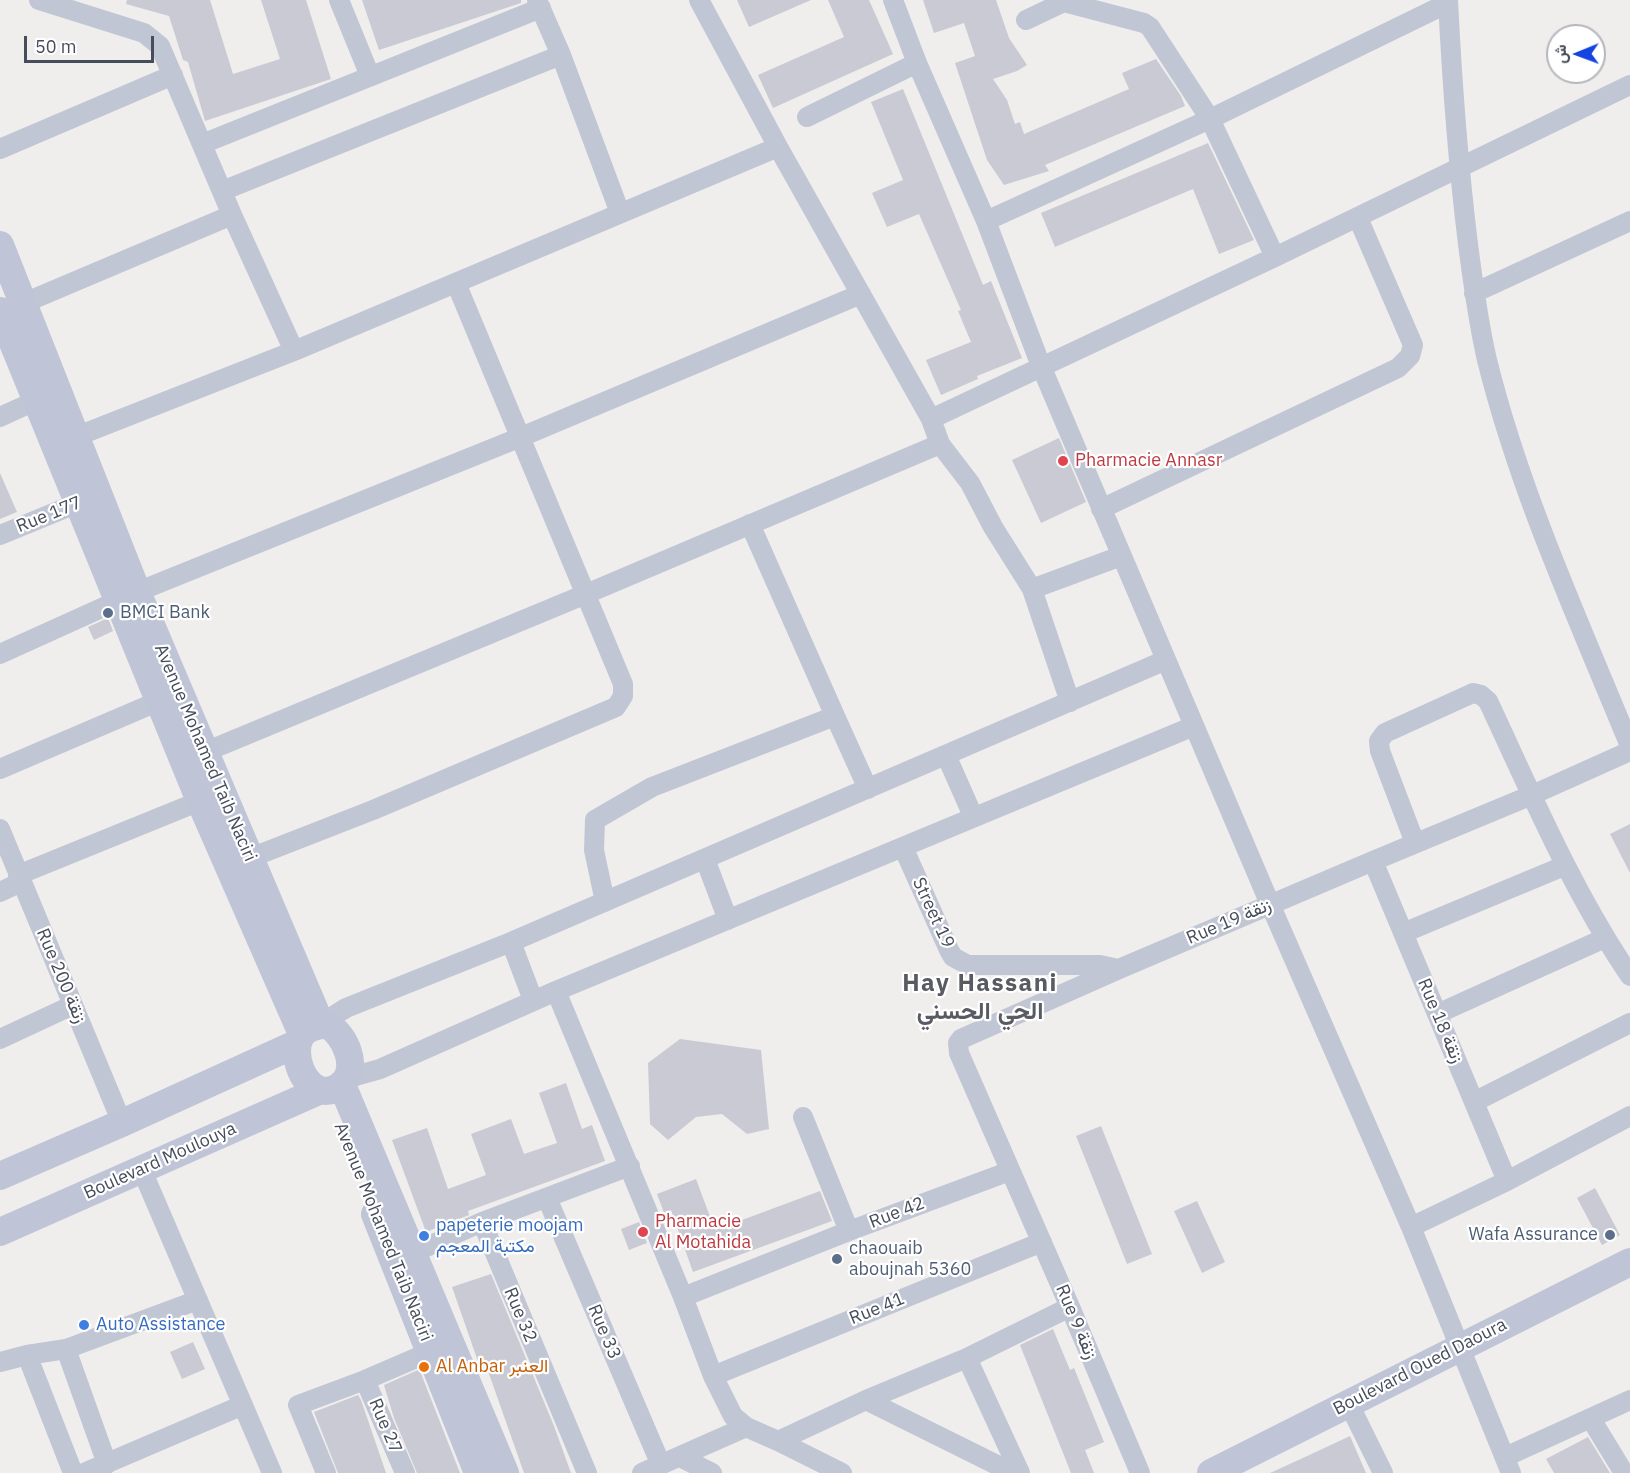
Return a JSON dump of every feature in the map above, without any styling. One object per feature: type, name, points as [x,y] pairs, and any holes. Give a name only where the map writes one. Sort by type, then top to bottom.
[{"type":"street","points":[[39,0],[144,33],[160,46],[232,215],[294,351]]},
{"type":"street","points":[[339,0],[370,76]]},
{"type":"street","points":[[699,0],[778,147],[931,418],[940,444],[970,483],[993,527],[1032,589],[1070,702]]},
{"type":"street","points":[[893,0],[917,63],[986,221],[1041,366],[1101,509],[1411,1227],[1508,1465],[1630,1400]]},
{"type":"street","points":[[1026,20],[1064,2],[1144,23],[1154,32],[1210,119],[1275,258]]},
{"type":"street","points":[[986,221],[1210,119],[1448,2],[1458,168],[1474,292],[1487,360],[1508,435],[1563,582],[1630,746]]},
{"type":"street","points":[[202,144],[539,4],[561,55],[620,213]]},
{"type":"street","points":[[222,191],[561,55]]},
{"type":"street","points":[[807,117],[917,63]]},
{"type":"street","points":[[0,149],[173,75]]},
{"type":"street","points":[[931,418],[1275,258],[1630,85]]},
{"type":"street","points":[[75,437],[294,351],[778,147]]},
{"type":"street","points":[[12,307],[232,215]]},
{"type":"street","points":[[1101,509],[1398,368],[1410,356],[1413,345],[1358,218]]},
{"type":"street","points":[[1474,292],[1630,221]]},
{"type":"street","name":"Avenue Mohamed Taib Naciri","points":[[0,245],[12,307],[36,401],[88,499],[128,597],[205,752],[250,858],[312,1032]]},
{"type":"street","points":[[250,858],[373,810],[616,707],[623,696],[623,684],[456,283]]},
{"type":"street","points":[[0,654],[128,597],[520,437],[861,294]]},
{"type":"street","name":"Avenue Mohamed Taib Naciri","points":[[12,307],[75,437],[88,499]]},
{"type":"street","points":[[0,417],[36,401]]},
{"type":"street","points":[[205,752],[940,444]]},
{"type":"street","name":"Rue 177","points":[[0,535],[88,499]]},
{"type":"street","points":[[750,524],[868,789]]},
{"type":"street","points":[[1032,589],[1121,556]]},
{"type":"street","name":"Avenue Mohamed Taib Naciri","points":[[128,597],[159,701],[200,801],[312,1032]]},
{"type":"street","points":[[0,1176],[122,1124],[312,1032],[346,1008],[606,902],[1166,660]]},
{"type":"street","points":[[1416,843],[1380,751],[1379,741],[1385,733],[1473,693],[1481,695],[1488,701],[1564,866],[1605,938],[1630,976]]},
{"type":"street","points":[[0,769],[159,701]]},
{"type":"street","points":[[606,902],[594,850],[595,820],[651,787],[835,716]]},
{"type":"street","points":[[312,1032],[297,1054],[300,1068],[316,1089],[334,1086],[380,1069],[533,1000],[1194,726]]},
{"type":"street","name":"Rue 19 زنقة","points":[[1010,1171],[959,1053],[961,1039],[1119,969],[1532,795],[1630,751]]},
{"type":"street","points":[[946,755],[973,816]]},
{"type":"street","points":[[0,892],[20,879],[200,801]]},
{"type":"street","name":"Rue 200 زنقة","points":[[0,830],[122,1124]]},
{"type":"street","name":"Street 19","points":[[903,847],[949,950],[960,962],[968,965],[1100,966],[1119,969]]},
{"type":"street","points":[[705,859],[728,920]]},
{"type":"street","name":"Rue 18 زنقة","points":[[1373,861],[1507,1181]]},
{"type":"street","points":[[1403,933],[1564,866]]},
{"type":"street","points":[[1437,1014],[1605,938]]},
{"type":"street","points":[[511,942],[533,1000]]},
{"type":"street","points":[[556,991],[630,1166],[713,1376],[733,1416],[746,1427],[842,1473]]},
{"type":"street","points":[[0,1039],[73,1005]]},
{"type":"street","points":[[1474,1102],[1630,1023]]},
{"type":"street","points":[[312,1032],[340,1036],[347,1051],[351,1066],[334,1086]]},
{"type":"street","name":"Avenue Mohamed Taib Naciri","points":[[334,1086],[404,1258],[505,1473]]},
{"type":"street","name":"Boulevard Moulouya","points":[[0,1232],[141,1168],[334,1086]]},
{"type":"street","points":[[803,1117],[849,1232]]},
{"type":"street","points":[[1411,1227],[1628,1121]]},
{"type":"street","points":[[404,1258],[482,1222],[630,1166]]},
{"type":"street","points":[[141,1168],[272,1473]]},
{"type":"street","name":"Rue 42","points":[[683,1297],[1010,1171]]},
{"type":"street","name":"Rue 9 زنقة","points":[[1010,1171],[1140,1473]]},
{"type":"street","name":"Rue 33","points":[[548,1198],[661,1465]]},
{"type":"street","name":"Rue 32","points":[[482,1222],[587,1473]]},
{"type":"street","name":"Rue 41","points":[[713,1376],[1042,1242]]},
{"type":"street","name":"Avenue Mohamed Taib Naciri","points":[[404,1258],[430,1352],[478,1473]]},
{"type":"street","name":"Boulevard Oued Daoura","points":[[1211,1473],[1630,1262]]},
{"type":"street","points":[[0,1362],[66,1349],[198,1300]]},
{"type":"street","points":[[778,1441],[866,1400],[967,1358],[1070,1306]]},
{"type":"street","points":[[66,1349],[107,1464]]},
{"type":"street","points":[[326,1473],[297,1405],[365,1380],[430,1352]]},
{"type":"street","points":[[27,1355],[73,1473]]},
{"type":"street","points":[[967,1358],[1020,1473]]},
{"type":"street","name":"Rue 27","points":[[365,1380],[405,1473]]},
{"type":"street","points":[[866,1400],[1013,1473]]},
{"type":"street","points":[[1348,1402],[1383,1473]]},
{"type":"street","points":[[84,1473],[243,1405]]},
{"type":"street","points":[[1591,1419],[1624,1473]]},
{"type":"street","points":[[642,1473],[746,1427]]},
{"type":"street","points":[[680,1457],[712,1473]]},
{"type":"building","points":[[127,0],[210,0],[233,74],[280,59],[261,0],[306,0],[331,79],[205,121],[188,62],[183,60],[169,16],[126,4]]},
{"type":"building","points":[[362,0],[521,0],[521,3],[379,50]]},
{"type":"building","points":[[737,0],[811,0],[749,27]]},
{"type":"building","points":[[828,0],[869,0],[893,54],[773,108],[758,75],[844,37]]},
{"type":"building","points":[[923,0],[996,0],[1009,38],[1027,65],[993,79],[1007,100],[1015,124],[1020,122],[1024,134],[1129,89],[1122,73],[1156,59],[1181,96],[1185,106],[1045,165],[1049,171],[1004,185],[987,160],[955,63],[975,56],[964,23],[934,33]]},
{"type":"building","points":[[903,89],[983,285],[991,281],[1022,358],[977,376],[978,379],[941,395],[926,360],[971,342],[958,311],[961,310],[919,214],[887,227],[872,193],[903,180],[871,102]]},
{"type":"building","points":[[1208,143],[1254,240],[1219,254],[1193,189],[1055,247],[1041,213]]},
{"type":"building","points":[[1059,438],[1086,502],[1041,523],[1012,460]]},
{"type":"building","points":[[0,473],[17,512],[0,519]]},
{"type":"building","points":[[108,618],[113,631],[94,640],[88,627]]},
{"type":"building","points":[[1630,824],[1630,873],[1610,834]]},
{"type":"building","points":[[680,1039],[761,1050],[769,1129],[747,1134],[722,1114],[696,1117],[668,1140],[650,1124],[648,1063]]},
{"type":"building","points":[[566,1083],[582,1129],[592,1125],[605,1161],[468,1211],[469,1215],[426,1232],[392,1140],[427,1128],[448,1189],[486,1175],[471,1134],[511,1119],[524,1154],[557,1143],[539,1093]]},
{"type":"building","points":[[1101,1126],[1152,1254],[1127,1264],[1076,1136]]},
{"type":"building","points":[[696,1179],[715,1230],[820,1191],[832,1221],[693,1272],[671,1210],[664,1213],[657,1194]]},
{"type":"building","points":[[1595,1188],[1620,1235],[1602,1245],[1577,1198]]},
{"type":"building","points":[[1197,1201],[1225,1262],[1202,1273],[1174,1211]]},
{"type":"building","points":[[639,1222],[647,1243],[629,1250],[621,1229]]},
{"type":"building","points":[[491,1274],[571,1473],[524,1473],[488,1371],[482,1373],[452,1287]]},
{"type":"building","points":[[1053,1329],[1070,1370],[1074,1368],[1104,1442],[1085,1450],[1094,1473],[1071,1473],[1020,1345]]},
{"type":"building","points":[[193,1342],[205,1369],[182,1379],[170,1352]]},
{"type":"building","points":[[418,1370],[460,1473],[417,1473],[394,1418],[384,1385]]},
{"type":"building","points":[[358,1395],[386,1473],[338,1473],[314,1412]]},
{"type":"building","points":[[1350,1436],[1366,1473],[1270,1473],[1305,1457]]},
{"type":"building","points":[[1588,1437],[1610,1473],[1554,1473],[1546,1459]]},
{"type":"place","name":"Pharmacie Annasr","points":[[1063,461]]},
{"type":"place","name":"BMCI Bank","points":[[108,613]]},
{"type":"place","name":"Pharmacie Al Motahida","points":[[643,1232]]},
{"type":"place","name":"Wafa Assurance","points":[[1610,1235]]},
{"type":"place","name":"papeterie moojam مكتبة المعجم","points":[[424,1236]]},
{"type":"place","name":"chaouaib aboujnah 5360","points":[[837,1259]]},
{"type":"place","name":"Auto Assistance","points":[[84,1325]]},
{"type":"place","name":"Al Anbar العنبر","points":[[424,1367]]},
{"type":"district","name":"Hay Hassani الحي الحسني","points":[[980,998]]}]
